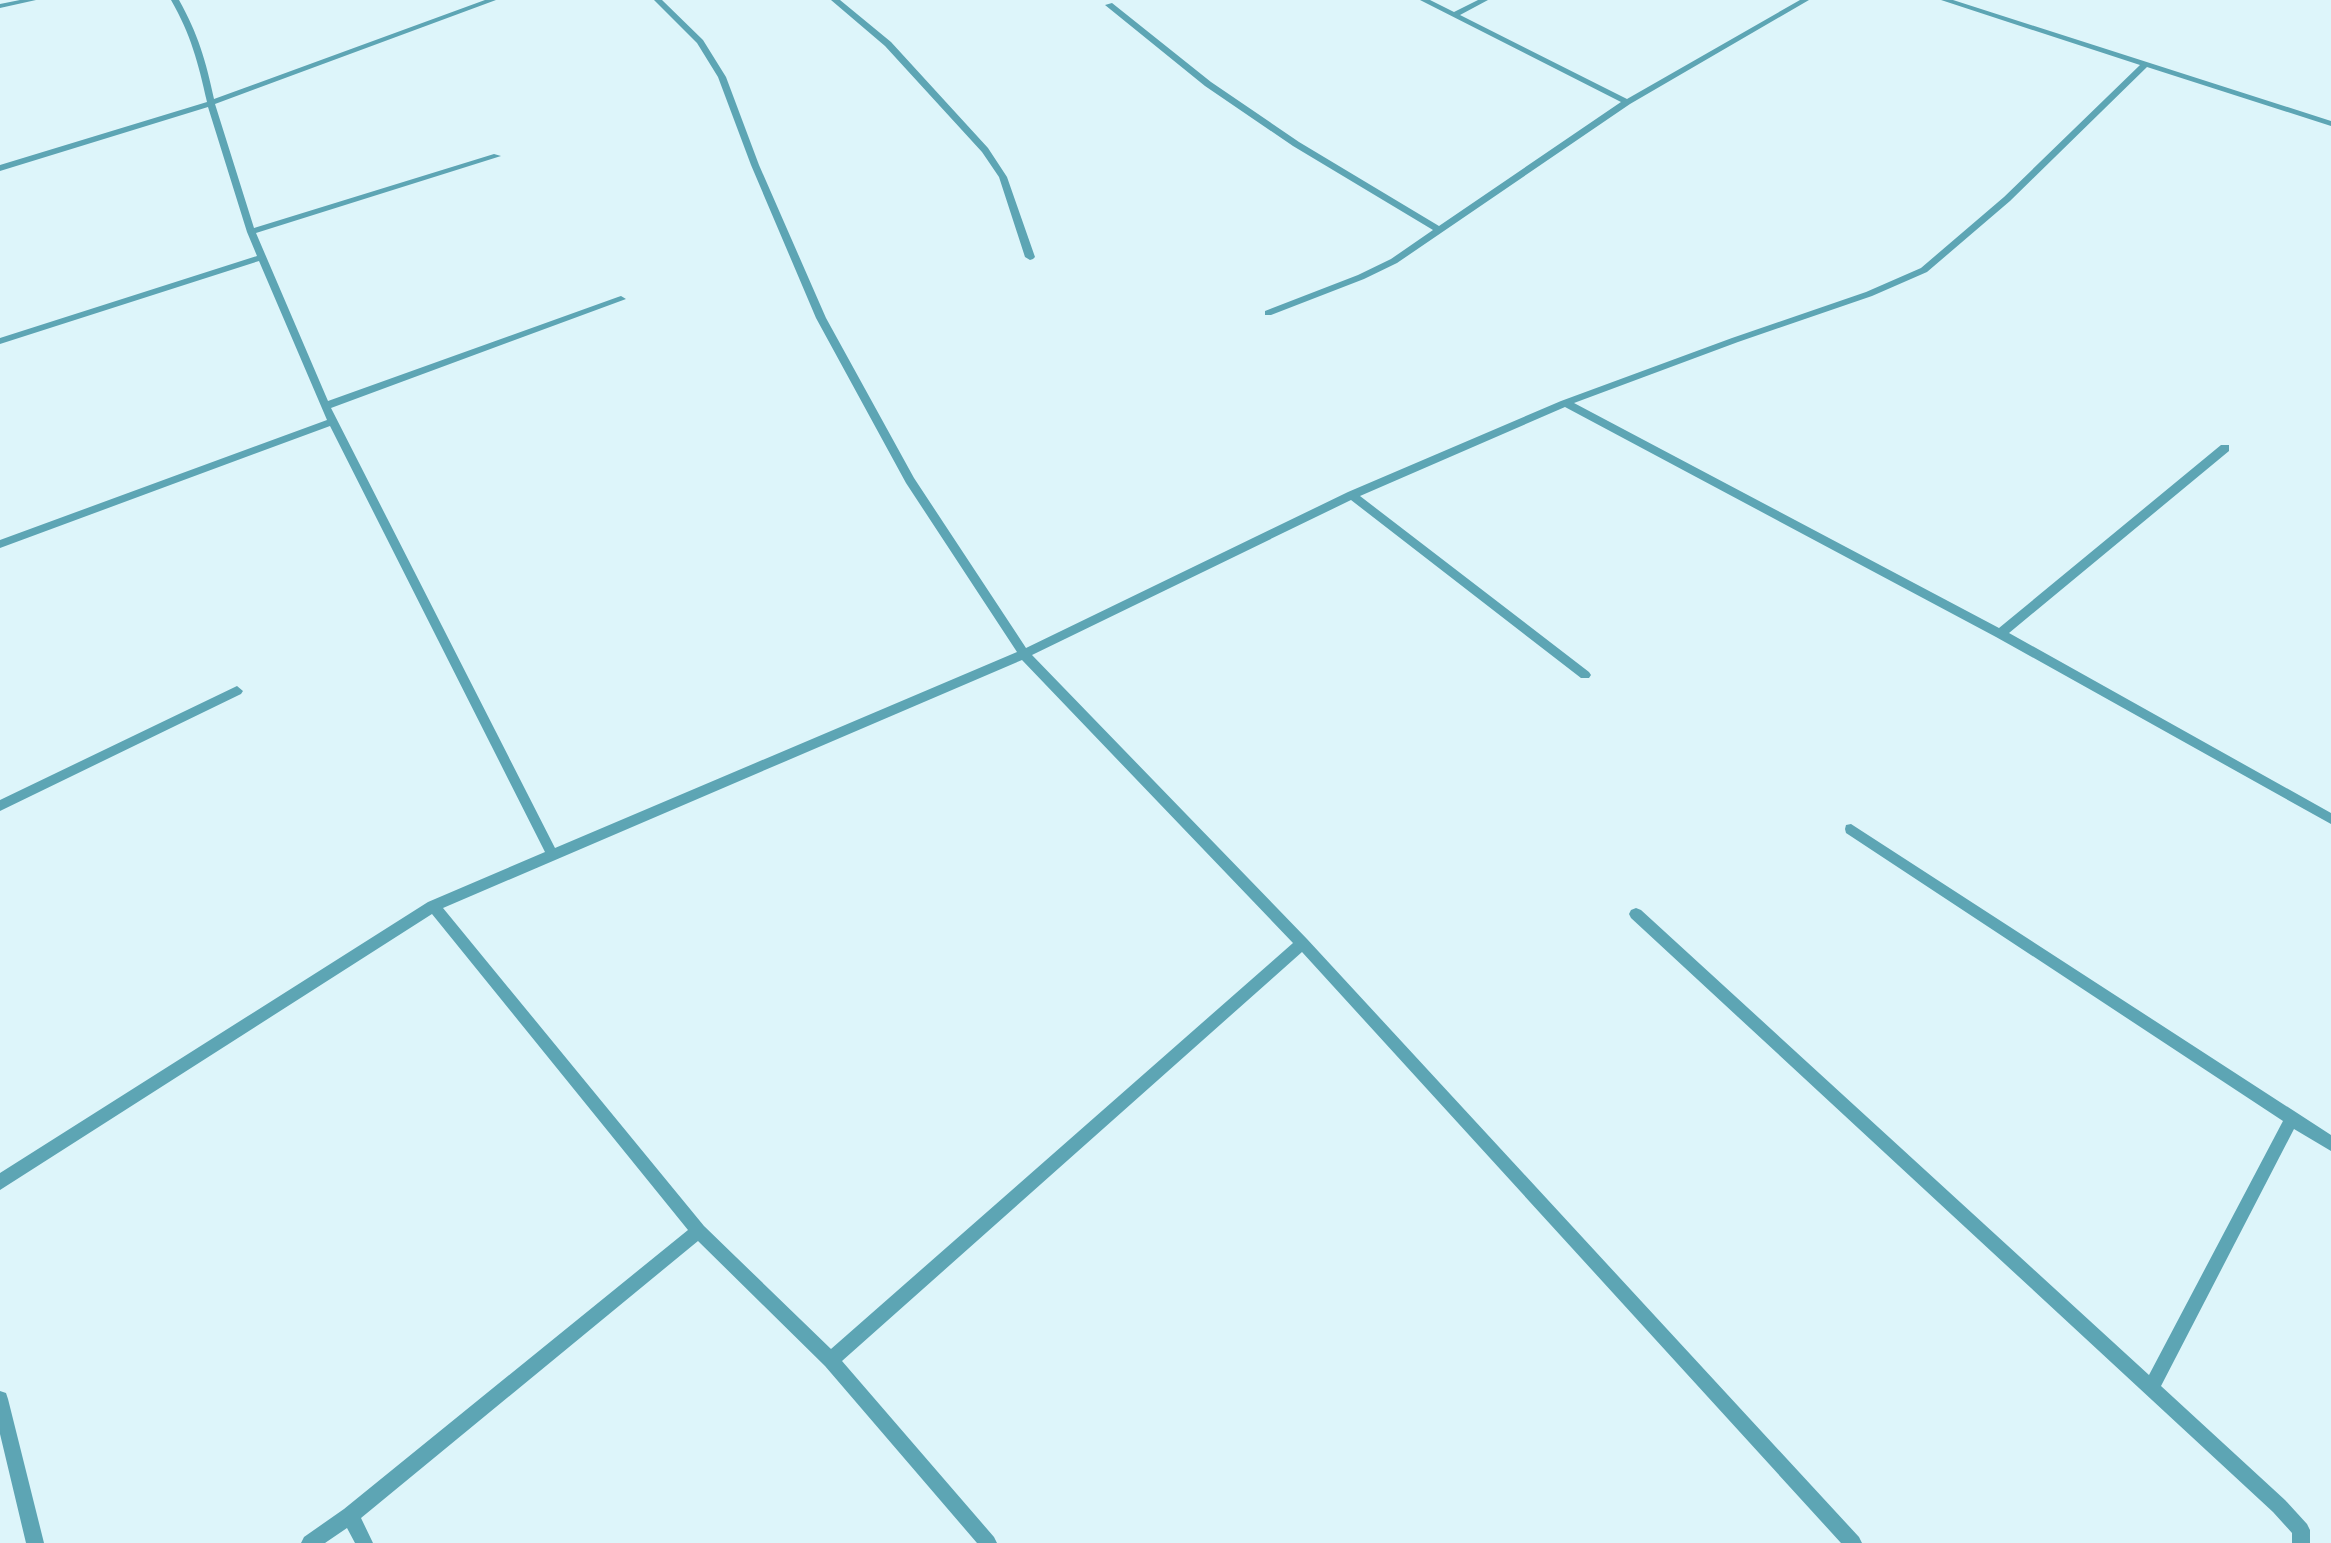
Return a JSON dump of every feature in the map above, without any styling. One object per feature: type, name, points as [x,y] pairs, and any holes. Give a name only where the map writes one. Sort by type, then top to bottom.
[{"type":"street","points":[[0,6],[32,0]]},
{"type":"street","points":[[175,0],[191,28],[202,61],[211,103],[251,232],[332,422],[552,856]]},
{"type":"street","points":[[0,168],[211,103],[492,0]]},
{"type":"street","points":[[658,0],[700,42],[722,77],[755,165],[821,318],[910,480],[1024,654],[1302,943],[1853,1543]]},
{"type":"street","points":[[835,0],[888,44],[985,150],[1004,177],[1030,257]]},
{"type":"street","points":[[1424,0],[1627,102]]},
{"type":"street","points":[[1454,16],[1484,0]]},
{"type":"street","points":[[1268,313],[1361,277],[1394,261],[1627,102],[1805,0]]},
{"type":"street","points":[[1944,0],[2331,124]]},
{"type":"street","points":[[1110,4],[1208,84],[1296,144],[1440,231]]},
{"type":"street","points":[[0,1182],[433,906],[1024,654],[1352,495],[1565,403],[1734,340],[1869,294],[1924,270],[2007,199],[2146,64]]},
{"type":"street","points":[[251,232],[497,156]]},
{"type":"street","points":[[0,340],[262,257]]},
{"type":"street","points":[[325,406],[621,299]]},
{"type":"street","points":[[1565,403],[2000,634],[2331,819]]},
{"type":"street","points":[[0,544],[332,422]]},
{"type":"street","points":[[2000,634],[2225,448]]},
{"type":"street","points":[[1352,495],[1585,675]]},
{"type":"street","points":[[0,806],[237,691]]},
{"type":"street","points":[[1851,829],[2331,1144]]},
{"type":"street","points":[[433,906],[699,1231],[831,1360],[988,1543]]},
{"type":"street","points":[[1636,914],[2278,1506],[2301,1530],[2301,1543]]},
{"type":"street","points":[[831,1360],[1302,943]]},
{"type":"street","points":[[2152,1389],[2292,1118]]},
{"type":"street","points":[[310,1543],[350,1515],[699,1231]]},
{"type":"street","points":[[0,1400],[35,1543]]},
{"type":"street","points":[[350,1515],[364,1543]]}]
